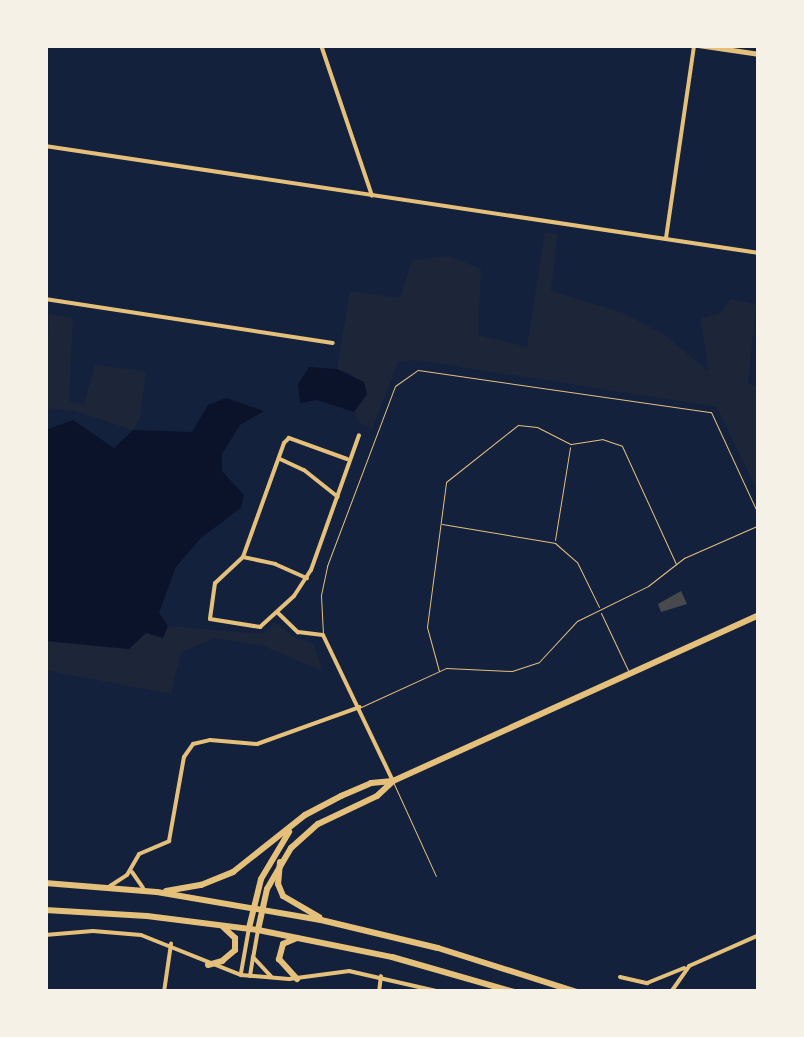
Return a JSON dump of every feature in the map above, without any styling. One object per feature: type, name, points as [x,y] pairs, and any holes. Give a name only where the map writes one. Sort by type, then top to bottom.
[{"type":"main road","points":[[145,890],[175,891],[220,878],[299,820],[370,783],[393,780],[759,614]]},
{"type":"main road","points":[[257,908],[280,862],[318,824],[377,796],[393,780]]},
{"type":"main road","points":[[253,929],[269,862],[299,820]]},
{"type":"main road","points":[[280,862],[278,884],[283,896],[334,923]]},
{"type":"main road","points":[[45,883],[145,890],[334,923],[450,951],[577,992]]},
{"type":"main road","points":[[45,910],[253,929],[392,957],[512,991]]},
{"type":"main road","points":[[208,965],[222,961],[235,950],[235,938],[218,924]]},
{"type":"main road","points":[[298,979],[282,966],[279,952],[284,943],[299,937]]},
{"type":"street","points":[[322,45],[372,196]]},
{"type":"street","points":[[666,238],[696,45],[759,54]]},
{"type":"street","points":[[45,146],[759,253]]},
{"type":"street","points":[[45,299],[333,343]]},
{"type":"street","points":[[346,460],[289,438],[243,558],[218,577],[210,619],[252,629],[278,613],[308,578],[338,496],[346,460],[359,434]]},
{"type":"street","points":[[279,459],[304,470],[338,496]]},
{"type":"street","points":[[243,558],[275,564],[308,578]]},
{"type":"street","points":[[278,613],[298,632],[323,635],[393,780]]},
{"type":"street","points":[[110,886],[124,878],[139,854],[170,841],[184,757],[193,744],[210,740],[257,744],[360,708]]},
{"type":"street","points":[[130,867],[145,890]]},
{"type":"street","points":[[250,976],[253,929]]},
{"type":"street","points":[[241,975],[253,929]]},
{"type":"street","points":[[45,934],[112,932],[171,944],[208,965],[241,975],[298,979],[349,971],[441,992]]},
{"type":"street","points":[[620,978],[647,983],[759,935]]},
{"type":"street","points":[[164,992],[171,944]]},
{"type":"street","points":[[254,957],[275,979]]},
{"type":"street","points":[[671,992],[689,966]]},
{"type":"street","points":[[379,992],[382,976]]},
{"type":"lane","points":[[323,635],[320,596],[327,566],[395,386],[418,370],[711,412],[759,516]]},
{"type":"lane","points":[[439,671],[427,637],[446,482],[512,429],[537,428],[571,444],[602,439],[622,446],[676,564]]},
{"type":"lane","points":[[555,543],[571,444]]},
{"type":"lane","points":[[442,524],[555,543],[577,562],[629,674]]},
{"type":"lane","points":[[360,708],[456,665],[512,671],[526,668],[554,649],[577,621],[648,586],[676,564],[759,526]]},
{"type":"lane","points":[[393,780],[436,876]]},
{"type":"shaded area","points":[[545,232],[557,234],[551,291],[623,313],[665,335],[708,371],[701,318],[719,314],[731,299],[756,305],[748,384],[759,386],[759,495],[717,407],[416,360],[398,362],[372,429],[360,423],[354,412],[367,394],[350,373],[337,369],[350,291],[400,298],[412,260],[449,256],[481,269],[478,335],[527,347]]},
{"type":"shaded area","points":[[49,314],[73,318],[69,401],[84,404],[95,365],[146,371],[140,418],[133,430],[75,411],[45,408]]},
{"type":"shaded area","points":[[309,367],[337,369],[364,382],[367,394],[354,412],[317,400],[300,403],[298,384]]},
{"type":"shaded area","points":[[226,398],[264,411],[240,425],[222,454],[222,471],[244,495],[241,508],[201,538],[176,567],[159,613],[168,626],[163,638],[146,633],[129,649],[45,641],[45,430],[73,420],[114,448],[133,430],[192,432],[208,405]]},
{"type":"shaded area","points":[[275,622],[294,637],[314,644],[322,671],[266,647],[216,638],[181,652],[171,694],[45,670],[45,641],[129,649],[146,633],[163,637],[168,626],[262,634]]},
{"type":"building","points":[[681,591],[687,604],[661,612],[658,604]]}]
